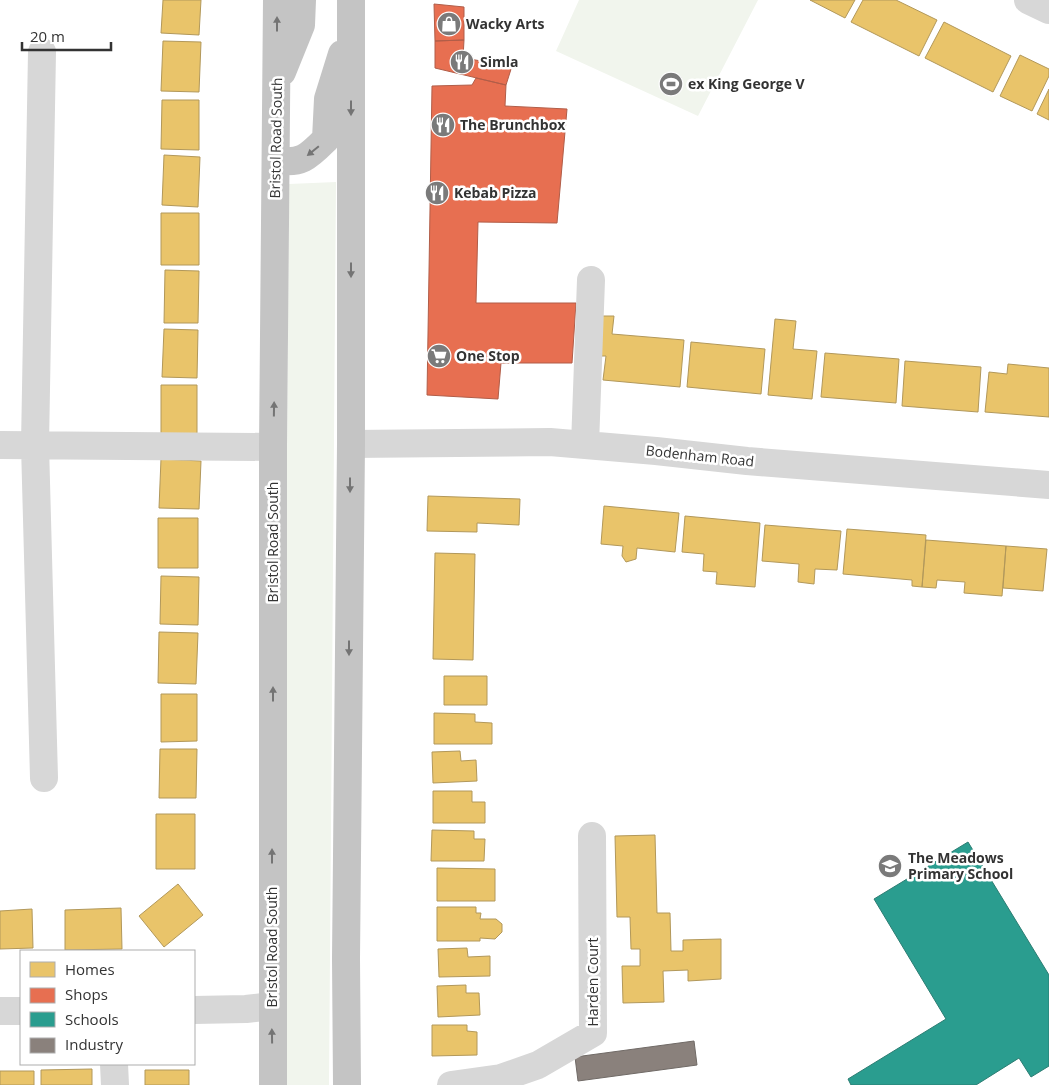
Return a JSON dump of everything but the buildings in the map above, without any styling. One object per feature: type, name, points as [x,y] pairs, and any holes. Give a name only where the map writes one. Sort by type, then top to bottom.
[{"type":"highway","name":"Bristol Road South","points":[[273,1085],[273,447],[277,0]]},
{"type":"highway","points":[[277,84],[301,25],[302,0]]},
{"type":"highway","points":[[276,160],[291,163],[310,155],[326,139],[328,99],[351,12]]},
{"type":"highway","points":[[348,1085],[346,949],[351,444],[351,12]]},
{"type":"street","points":[[1028,0],[1049,10]]},
{"type":"street","points":[[42,52],[35,445],[44,778]]},
{"type":"street","points":[[584,445],[591,280]]},
{"type":"street","name":"Bodenham Road","points":[[351,444],[550,442],[747,461],[1049,485]]},
{"type":"street","points":[[0,445],[273,447]]},
{"type":"street","name":"Harden Court","points":[[451,1085],[501,1078],[538,1065],[593,1033],[592,836]]},
{"type":"street","points":[[195,1010],[246,1009],[272,1006]]},
{"type":"street","points":[[0,1011],[20,1011]]},
{"type":"street","points":[[114,1065],[115,1085]]},
{"type":"shaded area","name":"ex King George V","points":[[579,0],[758,0],[698,116],[556,51]]},
{"type":"shaded area","points":[[336,182],[329,1085],[284,1085],[283,991],[289,184]]},
{"type":"place","name":"Wacky Arts","points":[[449,24]]},
{"type":"place","name":"Simla","points":[[462,62]]},
{"type":"place","name":"ex King George V","points":[[671,84]]},
{"type":"place","name":"The Brunchbox","points":[[443,125]]},
{"type":"place","name":"Kebab Pizza","points":[[437,193]]},
{"type":"place","name":"One Stop","points":[[439,356]]},
{"type":"place","name":"The Meadows Primary School","points":[[890,866]]}]
